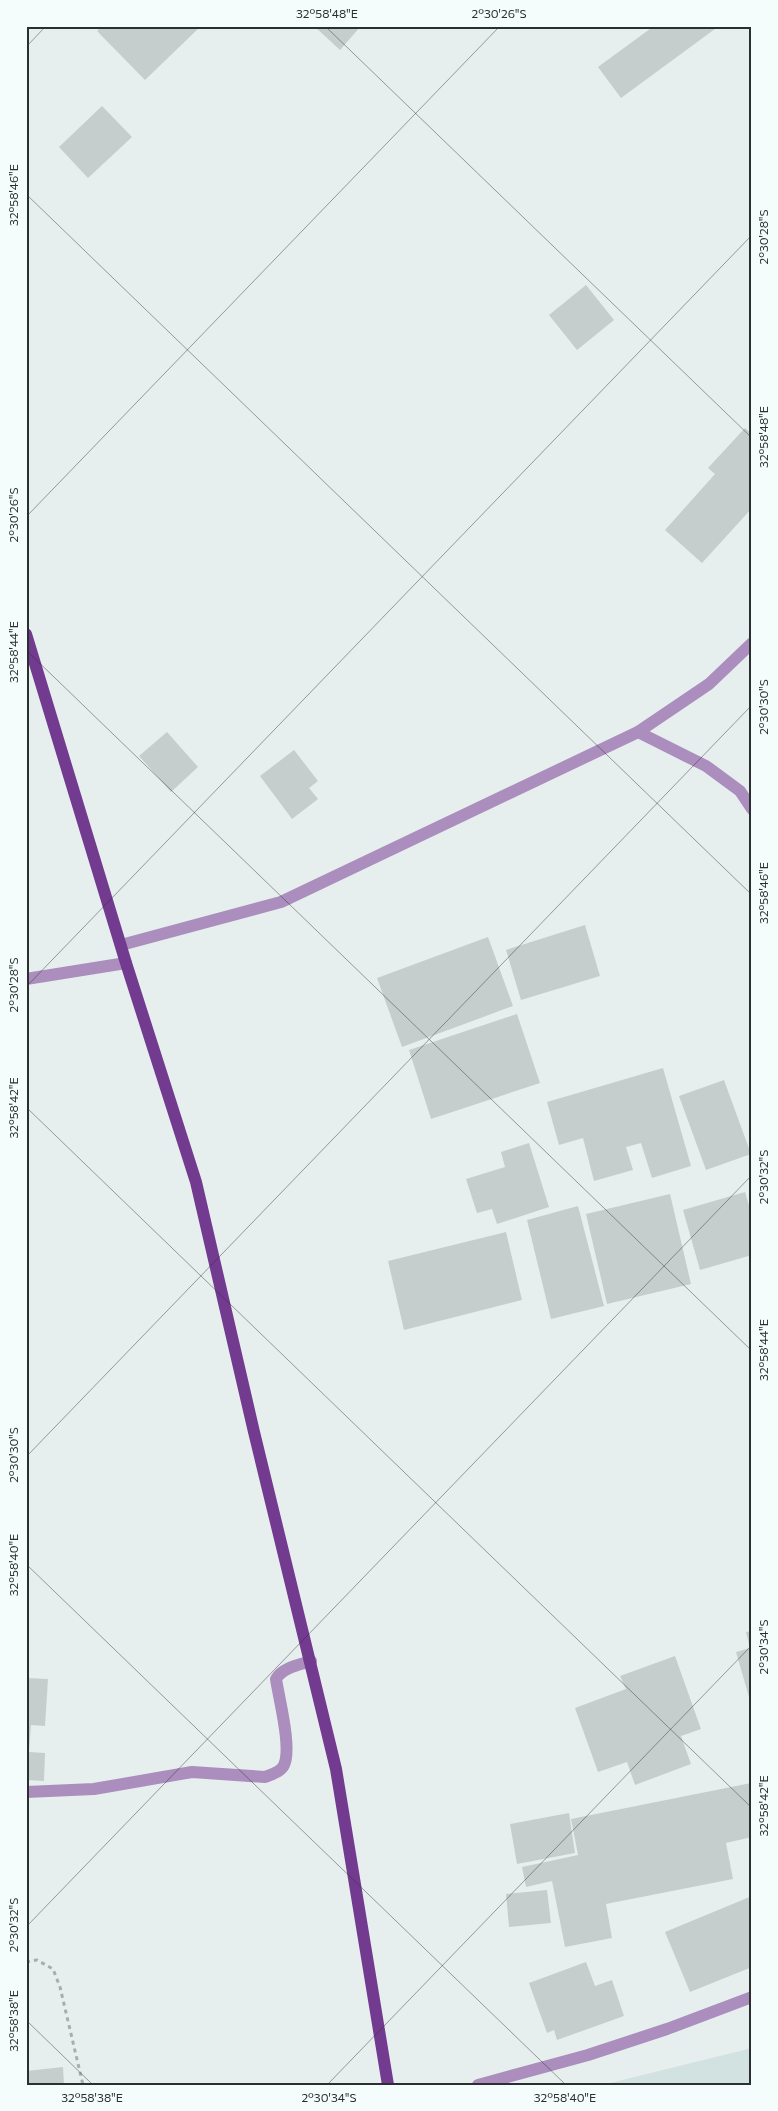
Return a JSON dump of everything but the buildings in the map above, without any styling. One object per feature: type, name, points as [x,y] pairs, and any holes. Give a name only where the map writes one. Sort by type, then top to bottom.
[{"type":"main road","points":[[26,634],[126,963],[196,1182],[254,1432],[336,1769],[388,2085]]},
{"type":"street","points":[[121,945],[281,902],[638,732],[709,684],[752,643]]},
{"type":"street","points":[[638,732],[706,766],[740,791],[752,809]]},
{"type":"street","points":[[26,979],[126,963]]},
{"type":"street","points":[[26,1792],[94,1789],[192,1772],[265,1777],[276,1773],[284,1766],[288,1751],[276,1679],[285,1670],[310,1661]]},
{"type":"street","points":[[478,2085],[588,2055],[752,1997]]},
{"type":"path","points":[[26,1962],[37,1960],[53,1969],[60,1987],[83,2085]]},
{"type":"shaded area","points":[[752,2048],[752,2085],[602,2085]]}]
